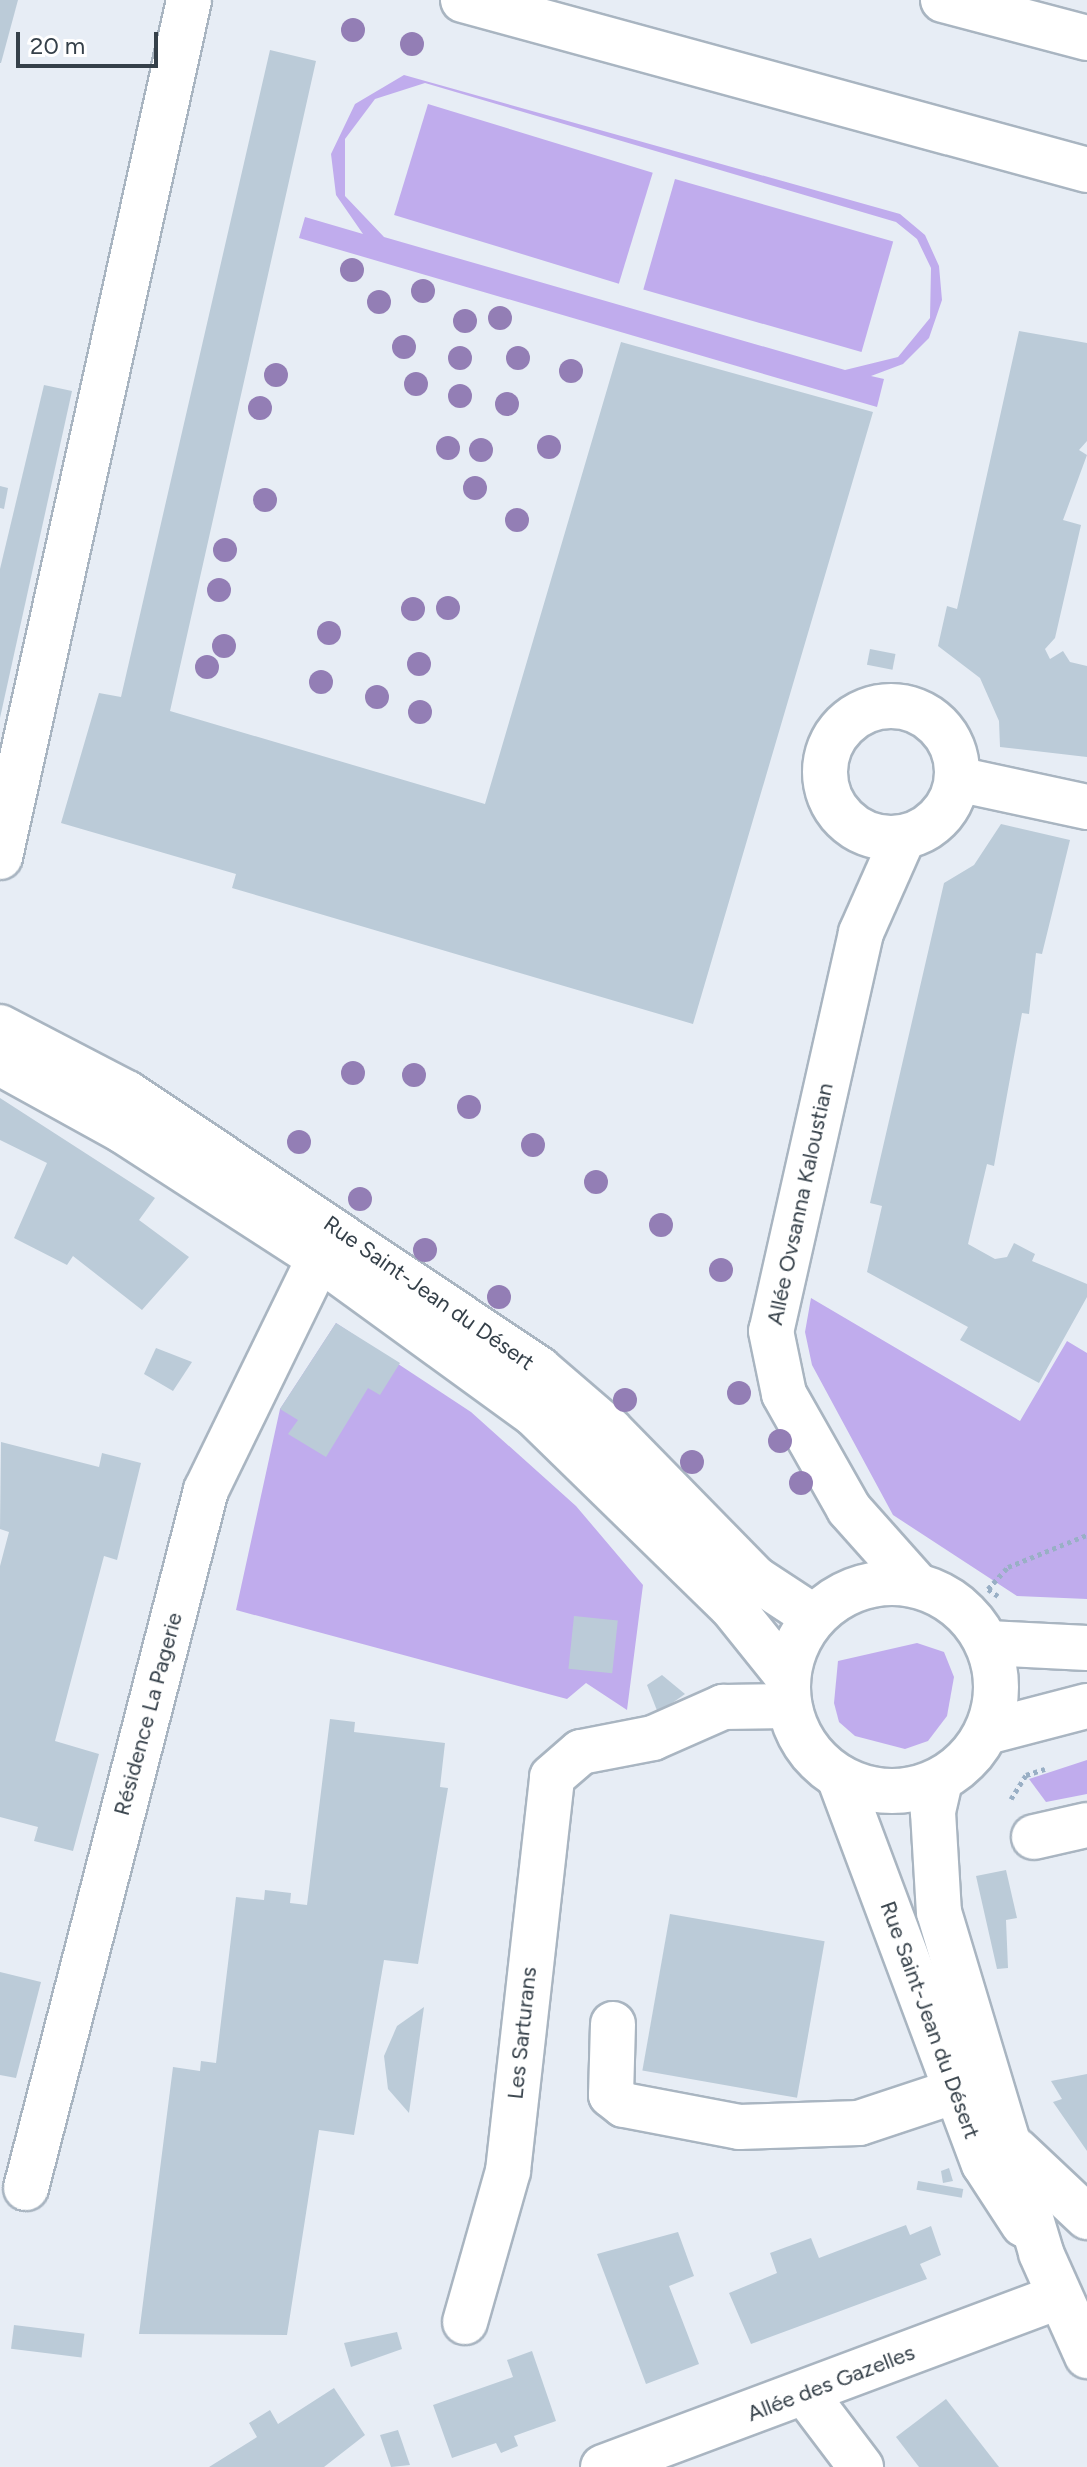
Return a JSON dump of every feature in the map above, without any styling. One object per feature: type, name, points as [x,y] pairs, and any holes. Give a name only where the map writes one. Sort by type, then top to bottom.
[{"type":"street","points":[[463,0],[1087,170]]},
{"type":"street","points":[[943,0],[1087,38]]},
{"type":"street","points":[[0,857],[191,10]]},
{"type":"street","points":[[889,706],[923,713],[954,747],[957,779],[943,814],[882,835],[830,798],[824,775],[827,751],[856,715],[889,706]]},
{"type":"street","points":[[957,779],[1087,807]]},
{"type":"street","name":"Allée Ovsanna Kaloustian","points":[[882,835],[771,1331],[784,1394],[849,1509],[915,1583]]},
{"type":"street","name":"Rue Saint-Jean du Désert","points":[[0,1027],[141,1102],[539,1369],[610,1430],[756,1579],[814,1617]]},
{"type":"street","name":"Rue Saint-Jean du Désert","points":[[0,1063],[123,1131],[319,1258],[580,1454],[767,1644],[788,1691]]},
{"type":"street","name":"Résidence La Pagerie","points":[[26,2188],[206,1490],[319,1258]]},
{"type":"street","name":"Allée Ovsanna Kaloustian","points":[[849,1509],[854,1589]]},
{"type":"street","points":[[915,1583],[971,1616],[988,1643],[996,1703],[987,1732],[968,1760],[940,1781],[907,1791],[839,1777],[798,1734],[788,1691],[796,1645],[814,1617],[854,1589],[915,1583]]},
{"type":"street","points":[[988,1643],[1087,1648]]},
{"type":"street","name":"Les Sarturans","points":[[465,2322],[508,2171],[547,1797],[558,1768],[581,1752],[653,1738],[723,1707],[788,1691]]},
{"type":"street","points":[[987,1732],[1087,1706]]},
{"type":"street","name":"Rue Saint-Jean du Désert","points":[[839,1777],[972,2086],[1016,2150],[1041,2253],[1058,2297],[1087,2356]]},
{"type":"street","name":"Rue Saint-Jean du Désert","points":[[940,1781],[933,1812],[939,1912],[984,2164],[1041,2253]]},
{"type":"street","points":[[1034,1837],[1087,1825]]},
{"type":"street","points":[[613,2024],[611,2095],[639,2108],[739,2127],[859,2123],[972,2086]]},
{"type":"street","points":[[1016,2150],[1087,2217]]},
{"type":"street","name":"Allée des Gazelles","points":[[603,2467],[1058,2297]]},
{"type":"street","points":[[805,2393],[861,2467]]},
{"type":"path","points":[[988,1589],[1008,1567],[1087,1535]]},
{"type":"shaded area","points":[[404,75],[900,214],[925,235],[939,266],[942,300],[929,338],[903,364],[871,376],[884,379],[877,407],[299,238],[305,217],[363,234],[336,195],[331,154],[355,104]],"holes":[[[425,83],[896,222],[917,239],[931,268],[930,318],[898,357],[845,370],[384,237],[345,196],[345,139],[375,99]]]},
{"type":"shaded area","points":[[428,104],[653,173],[619,284],[394,215]]},
{"type":"shaded area","points":[[675,179],[893,242],[862,352],[643,290]]},
{"type":"shaded area","points":[[811,1298],[1020,1421],[1067,1341],[1087,1353],[1087,1599],[1017,1596],[893,1515],[812,1365],[805,1332]]},
{"type":"shaded area","points":[[336,1323],[471,1412],[576,1506],[643,1585],[627,1710],[586,1683],[567,1699],[236,1610],[280,1409]]},
{"type":"shaded area","points":[[917,1643],[944,1652],[954,1677],[947,1716],[928,1741],[905,1749],[855,1736],[839,1722],[834,1703],[838,1661]]},
{"type":"shaded area","points":[[1087,1760],[1087,1794],[1046,1802],[1029,1779]]},
{"type":"building","points":[[0,0],[18,0],[1,63],[0,63]]},
{"type":"building","points":[[270,50],[316,61],[170,711],[485,804],[621,342],[873,412],[693,1024],[232,888],[236,874],[61,823],[99,693],[121,697]]},
{"type":"building","points":[[1019,331],[1087,343],[1087,441],[1079,450],[1087,455],[1063,520],[1081,525],[1055,638],[1045,649],[1050,659],[1063,651],[1070,662],[1087,666],[1087,757],[1000,747],[999,721],[980,678],[938,646],[947,606],[957,609]]},
{"type":"building","points":[[44,385],[72,391],[0,718],[0,569]]},
{"type":"building","points":[[0,486],[8,488],[4,509],[0,508]]},
{"type":"building","points":[[870,649],[896,654],[892,670],[867,665]]},
{"type":"building","points":[[1001,824],[1070,840],[1042,954],[1036,953],[1029,1014],[1022,1013],[994,1166],[987,1164],[968,1244],[995,1259],[1007,1257],[1014,1243],[1035,1254],[1032,1261],[1087,1284],[1087,1297],[1039,1383],[960,1340],[968,1327],[867,1272],[882,1206],[870,1203],[944,883],[974,865]]},
{"type":"building","points":[[0,1098],[155,1198],[139,1220],[189,1257],[142,1310],[73,1256],[67,1265],[14,1238],[47,1163],[0,1140]]},
{"type":"building","points":[[336,1323],[400,1363],[380,1395],[368,1388],[326,1457],[288,1434],[298,1420],[280,1409]]},
{"type":"building","points":[[156,1348],[192,1362],[173,1391],[144,1374]]},
{"type":"building","points":[[1,1442],[99,1467],[102,1453],[141,1463],[117,1560],[104,1556],[55,1741],[99,1754],[73,1851],[34,1841],[38,1827],[0,1817],[0,1566],[9,1532],[0,1529]]},
{"type":"building","points":[[574,1616],[618,1621],[612,1673],[568,1669]]},
{"type":"building","points":[[662,1675],[685,1694],[658,1713],[647,1685]]},
{"type":"building","points":[[330,1719],[355,1722],[354,1732],[445,1743],[440,1787],[448,1788],[418,1964],[384,1960],[354,2135],[319,2130],[287,2335],[139,2334],[173,2067],[200,2071],[201,2061],[216,2063],[236,1897],[264,1900],[265,1890],[291,1893],[290,1903],[307,1905]]},
{"type":"building","points":[[1006,1870],[1017,1918],[1006,1920],[1008,1968],[997,1969],[976,1876]]},
{"type":"building","points":[[670,1914],[825,1941],[797,2098],[642,2071]]},
{"type":"building","points":[[0,1972],[41,1982],[16,2078],[0,2075]]},
{"type":"building","points":[[424,2007],[409,2113],[388,2089],[384,2056],[397,2026]]},
{"type":"building","points":[[1087,2074],[1087,2151],[1053,2102],[1062,2099],[1051,2081]]},
{"type":"building","points":[[949,2168],[953,2181],[943,2183],[941,2171]]},
{"type":"building","points":[[918,2181],[963,2189],[962,2198],[916,2190]]},
{"type":"building","points":[[906,2225],[910,2235],[931,2226],[941,2255],[920,2264],[927,2279],[751,2344],[729,2293],[777,2273],[770,2253],[811,2238],[819,2258]]},
{"type":"building","points":[[678,2232],[694,2276],[669,2286],[699,2364],[646,2384],[597,2254]]},
{"type":"building","points":[[14,2325],[84,2334],[82,2357],[11,2349]]},
{"type":"building","points":[[397,2332],[402,2349],[351,2367],[344,2343]]},
{"type":"building","points":[[532,2351],[556,2421],[514,2436],[518,2446],[501,2453],[496,2443],[452,2458],[433,2405],[513,2377],[507,2360]]},
{"type":"building","points":[[334,2388],[365,2435],[324,2467],[209,2467],[257,2437],[249,2423],[270,2410],[278,2424]]},
{"type":"building","points":[[946,2399],[999,2467],[919,2467],[896,2437]]},
{"type":"building","points":[[398,2430],[410,2465],[391,2467],[380,2435]]}]
